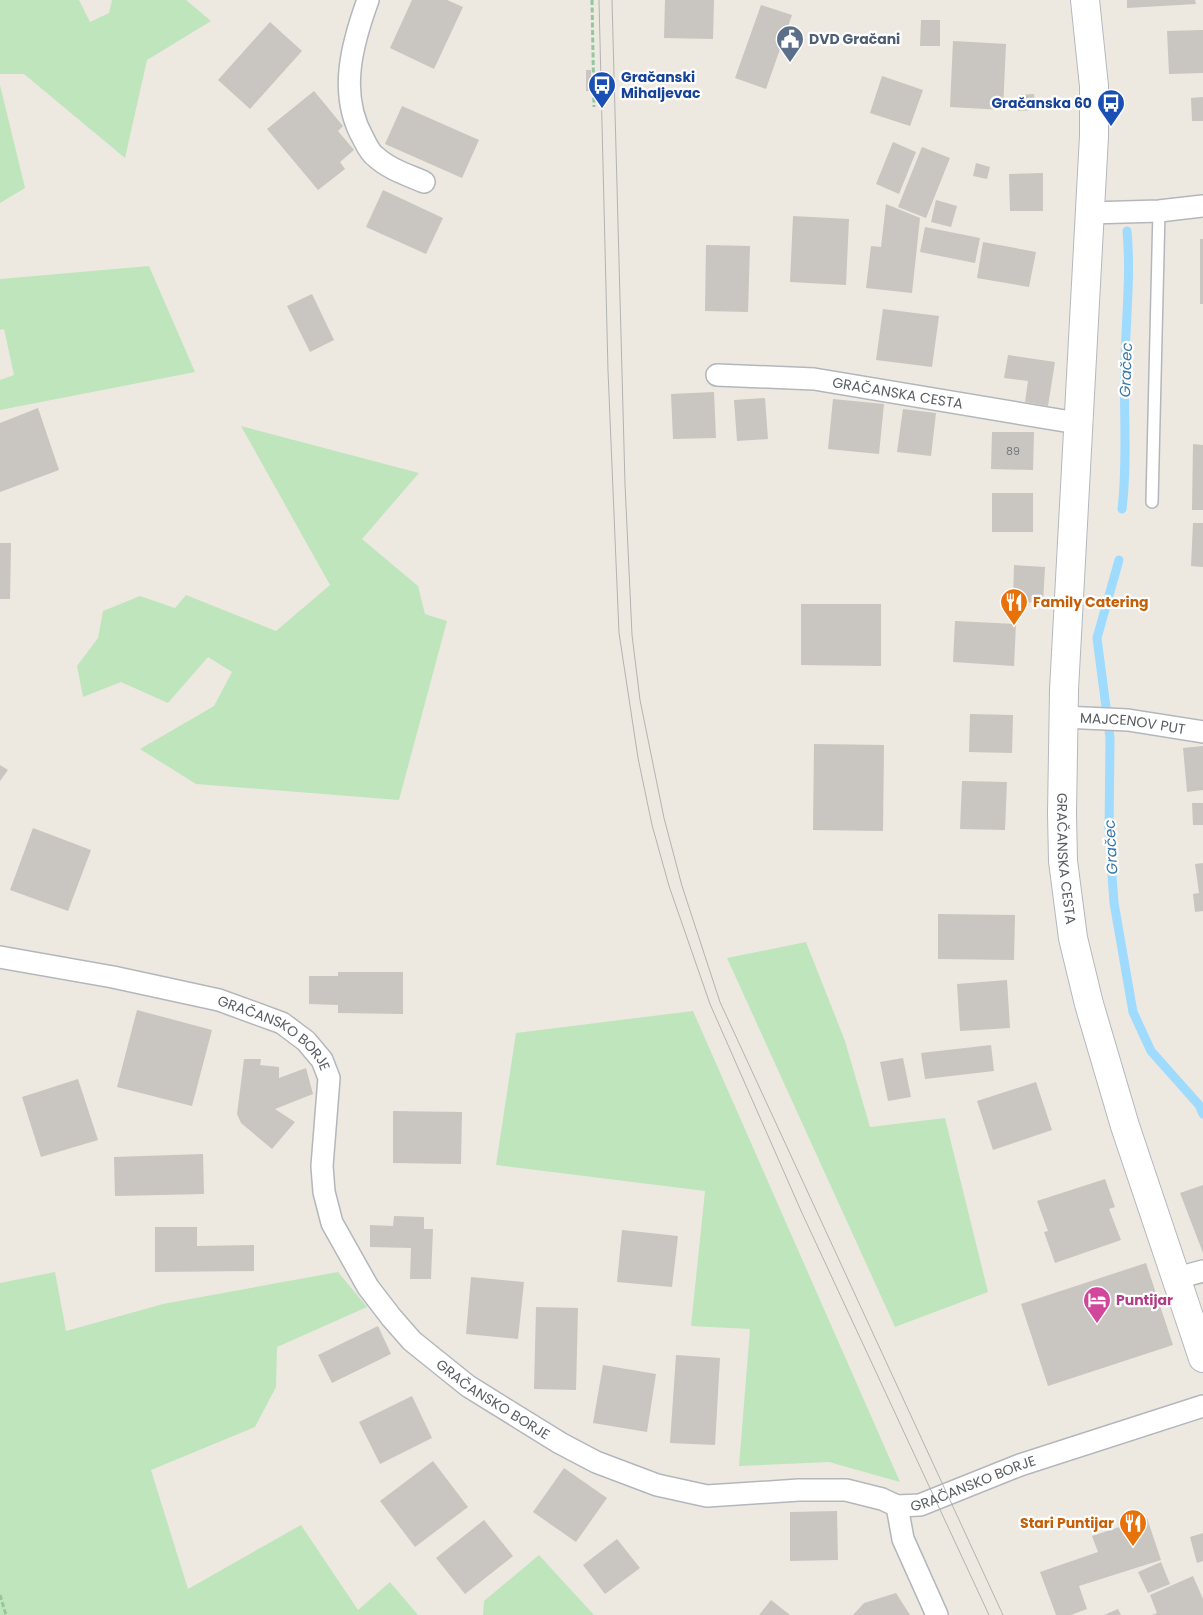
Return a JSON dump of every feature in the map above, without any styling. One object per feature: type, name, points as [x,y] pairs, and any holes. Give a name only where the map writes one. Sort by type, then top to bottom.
[{"type":"main road","name":"GRAČANSKA CESTA","points":[[1085,0],[1094,86],[1090,213],[1077,423],[1063,717],[1062,837],[1073,938],[1089,1004],[1125,1126],[1190,1275],[1203,1358]]},
{"type":"street","points":[[368,0],[354,42],[350,65],[351,110],[357,128],[375,157],[424,182]]},
{"type":"street","points":[[1090,213],[1159,211],[1203,206]]},
{"type":"street","name":"GRAČANSKA CESTA","points":[[717,375],[814,379],[1077,423]]},
{"type":"street","name":"MAJCENOV PUT","points":[[1063,717],[1128,720],[1203,732]]},
{"type":"street","name":"GRAČANSKO BORJE","points":[[0,957],[112,977],[220,1000],[282,1023],[306,1042],[322,1060],[329,1078],[322,1166],[324,1192],[332,1223],[368,1287],[412,1341],[436,1362],[468,1386],[596,1462],[684,1492],[707,1496],[799,1490],[846,1490],[882,1499],[896,1506],[920,1505],[1020,1465],[1203,1406]]},
{"type":"street","points":[[896,1506],[903,1539],[937,1615]]},
{"type":"lane","points":[[1152,502],[1159,211]]},
{"type":"path","points":[[592,0],[594,107]]},
{"type":"path","points":[[0,1595],[6,1615]]},
{"type":"green space","points":[[0,0],[79,0],[90,22],[109,13],[112,0],[186,0],[211,21],[147,60],[125,158],[24,74],[0,74]]},
{"type":"green space","points":[[0,85],[25,188],[0,203]]},
{"type":"green space","points":[[149,266],[195,372],[0,410],[0,380],[14,375],[4,329],[0,330],[0,279]]},
{"type":"green space","points":[[241,426],[419,473],[362,539],[418,586],[425,614],[447,621],[399,800],[196,784],[140,749],[214,706],[232,672],[208,657],[168,703],[121,682],[83,697],[77,666],[98,638],[103,611],[140,596],[175,608],[186,595],[276,631],[330,585]]},
{"type":"green space","points":[[806,942],[845,1041],[870,1127],[945,1118],[988,1292],[895,1327],[727,958]]},
{"type":"green space","points":[[693,1011],[900,1482],[829,1462],[739,1466],[750,1329],[691,1326],[705,1191],[496,1165],[516,1033]]},
{"type":"green space","points":[[55,1272],[66,1331],[163,1304],[338,1272],[367,1307],[277,1347],[276,1387],[255,1427],[151,1470],[188,1589],[301,1525],[358,1610],[390,1582],[418,1615],[0,1615],[0,1283]]},
{"type":"green space","points":[[539,1555],[594,1615],[483,1615],[484,1601]]},
{"type":"building","points":[[412,0],[447,0],[463,7],[434,69],[390,48]]},
{"type":"building","points":[[665,0],[714,0],[713,39],[664,38]]},
{"type":"building","points":[[1127,0],[1195,0],[1196,4],[1127,8]]},
{"type":"building","points":[[761,5],[792,15],[766,89],[735,78]]},
{"type":"building","points":[[921,20],[940,20],[940,46],[920,46]]},
{"type":"building","points":[[270,22],[302,51],[250,109],[218,80]]},
{"type":"building","points":[[1203,30],[1203,73],[1169,74],[1167,31]]},
{"type":"building","points":[[953,41],[1006,44],[1003,110],[950,107]]},
{"type":"building","points":[[586,70],[591,70],[591,91],[586,91]]},
{"type":"building","points":[[882,76],[923,90],[910,126],[870,113]]},
{"type":"building","points":[[314,91],[343,126],[338,131],[354,150],[340,162],[345,169],[318,190],[267,129]]},
{"type":"building","points":[[1034,94],[1036,110],[1018,111],[1017,95]]},
{"type":"building","points":[[1203,97],[1203,121],[1192,121],[1191,98]]},
{"type":"building","points":[[402,106],[479,140],[462,178],[385,144]]},
{"type":"building","points":[[893,142],[916,152],[899,194],[876,184]]},
{"type":"building","points":[[922,147],[950,158],[926,218],[898,207]]},
{"type":"building","points":[[976,163],[990,167],[987,179],[973,176]]},
{"type":"building","points":[[1043,173],[1043,211],[1010,211],[1009,174]]},
{"type":"building","points":[[383,190],[443,218],[426,254],[366,227]]},
{"type":"building","points":[[936,200],[957,206],[951,227],[931,222]]},
{"type":"building","points":[[886,204],[920,218],[912,293],[866,288],[871,246],[881,247]]},
{"type":"building","points":[[793,216],[849,219],[846,285],[790,282]]},
{"type":"building","points":[[925,227],[980,238],[975,263],[920,252]]},
{"type":"building","points":[[1200,239],[1203,239],[1203,304],[1200,304]]},
{"type":"building","points":[[983,242],[1036,252],[1029,287],[977,278]]},
{"type":"building","points":[[706,245],[750,246],[748,312],[705,311]]},
{"type":"building","points":[[312,294],[334,340],[310,352],[287,306]]},
{"type":"building","points":[[883,309],[939,316],[932,367],[876,360]]},
{"type":"building","points":[[1008,355],[1055,362],[1048,406],[1025,402],[1028,381],[1004,378]]},
{"type":"building","points":[[714,392],[716,438],[673,439],[671,394]]},
{"type":"building","points":[[765,398],[768,439],[737,441],[734,400]]},
{"type":"building","points":[[833,399],[884,404],[879,454],[828,449]]},
{"type":"building","points":[[38,408],[59,470],[0,492],[0,423]]},
{"type":"building","points":[[903,409],[936,413],[931,456],[897,452]]},
{"type":"building","points":[[992,432],[1034,432],[1033,470],[991,469]]},
{"type":"building","points":[[1193,444],[1203,445],[1203,510],[1192,510]]},
{"type":"building","points":[[992,493],[1033,493],[1033,532],[992,532]]},
{"type":"building","points":[[1193,523],[1203,523],[1203,567],[1191,566]]},
{"type":"building","points":[[0,543],[11,543],[10,599],[0,599]]},
{"type":"building","points":[[1014,565],[1045,567],[1043,603],[1013,602]]},
{"type":"building","points":[[801,604],[881,604],[881,666],[801,665]]},
{"type":"building","points":[[955,621],[1016,624],[1014,666],[953,662]]},
{"type":"building","points":[[970,714],[1013,715],[1012,753],[969,752]]},
{"type":"building","points":[[814,744],[884,745],[883,831],[813,830]]},
{"type":"building","points":[[1203,746],[1203,790],[1187,792],[1183,748]]},
{"type":"building","points":[[0,765],[8,770],[0,781]]},
{"type":"building","points":[[962,781],[1007,782],[1005,830],[960,829]]},
{"type":"building","points":[[1192,803],[1203,803],[1203,825],[1193,825]]},
{"type":"building","points":[[33,828],[91,850],[68,911],[10,890]]},
{"type":"building","points":[[1203,863],[1203,911],[1195,912],[1193,894],[1199,893],[1195,864]]},
{"type":"building","points":[[938,914],[1015,915],[1014,960],[938,959]]},
{"type":"building","points":[[338,972],[403,972],[403,1014],[338,1013],[338,1005],[309,1004],[309,976],[338,976]]},
{"type":"building","points":[[1007,980],[1010,1028],[960,1031],[957,984]]},
{"type":"building","points":[[137,1010],[212,1030],[192,1106],[117,1087]]},
{"type":"building","points":[[991,1045],[994,1071],[925,1079],[921,1053]]},
{"type":"building","points":[[903,1058],[911,1097],[888,1101],[880,1062]]},
{"type":"building","points":[[244,1059],[261,1059],[260,1065],[279,1067],[279,1078],[306,1068],[313,1094],[275,1109],[295,1122],[272,1149],[241,1123],[237,1114]]},
{"type":"building","points":[[78,1079],[98,1140],[41,1157],[22,1097]]},
{"type":"building","points":[[1036,1082],[1052,1130],[993,1150],[977,1101]]},
{"type":"building","points":[[393,1111],[462,1112],[461,1164],[393,1163]]},
{"type":"building","points":[[203,1154],[204,1194],[115,1196],[114,1157]]},
{"type":"building","points":[[1105,1179],[1115,1207],[1109,1209],[1121,1240],[1055,1263],[1044,1232],[1048,1231],[1037,1201]]},
{"type":"building","points":[[1203,1185],[1203,1253],[1180,1193]]},
{"type":"building","points":[[394,1216],[424,1217],[424,1229],[433,1229],[431,1279],[410,1279],[411,1248],[370,1247],[370,1225],[393,1226]]},
{"type":"building","points":[[155,1227],[197,1227],[197,1246],[254,1245],[254,1271],[155,1272]]},
{"type":"building","points":[[622,1230],[678,1236],[672,1287],[617,1282]]},
{"type":"building","name":"Puntijar","points":[[1146,1263],[1173,1345],[1048,1386],[1021,1304]]},
{"type":"building","points":[[471,1277],[524,1282],[518,1339],[466,1334]]},
{"type":"building","points":[[536,1307],[578,1308],[576,1390],[534,1389]]},
{"type":"building","points":[[378,1326],[391,1354],[332,1383],[318,1355]]},
{"type":"building","points":[[676,1355],[720,1358],[715,1445],[670,1443]]},
{"type":"building","points":[[603,1365],[656,1374],[647,1432],[593,1423]]},
{"type":"building","points":[[412,1396],[432,1438],[380,1464],[359,1422]]},
{"type":"building","points":[[433,1461],[468,1507],[415,1547],[380,1501]]},
{"type":"building","points":[[564,1468],[607,1498],[576,1542],[533,1512]]},
{"type":"building","points":[[837,1511],[838,1560],[790,1561],[790,1512]]},
{"type":"building","points":[[1147,1518],[1161,1560],[1079,1586],[1087,1609],[1071,1615],[1056,1615],[1040,1572],[1098,1552],[1092,1536]]},
{"type":"building","points":[[484,1520],[513,1556],[465,1594],[436,1558]]},
{"type":"building","points":[[1203,1533],[1203,1561],[1197,1563],[1190,1537]]},
{"type":"building","points":[[617,1539],[640,1568],[605,1594],[583,1565]]},
{"type":"building","points":[[1161,1562],[1170,1584],[1148,1593],[1138,1572]]},
{"type":"building","points":[[1193,1576],[1203,1599],[1203,1615],[1152,1615],[1157,1613],[1150,1595]]},
{"type":"building","points":[[896,1593],[910,1615],[853,1615],[864,1603]]},
{"type":"building","points":[[771,1600],[790,1615],[759,1615]]},
{"type":"building","points":[[1118,1609],[1121,1615],[1104,1615]]},
{"type":"waterway","name":"Gračec","points":[[1122,509],[1125,472],[1127,231]]},
{"type":"waterway","name":"Gračec","points":[[1119,560],[1097,638],[1110,738],[1109,833],[1114,903],[1133,1012],[1151,1051],[1199,1105],[1203,1114]]},
{"type":"tram line","points":[[599,0],[608,371],[619,633],[638,758],[652,825],[669,886],[710,1004],[802,1213],[989,1615]]},
{"type":"tram line","points":[[612,0],[625,484],[632,635],[640,700],[664,818],[682,886],[720,1002],[1003,1615]]},
{"type":"place","name":"DVD Gračani","points":[[790,63]]},
{"type":"place","name":"Gračanski Mihaljevac","points":[[602,109]]},
{"type":"place","name":"Gračanska 60","points":[[1111,127]]},
{"type":"place","name":"Family Catering","points":[[1014,626]]},
{"type":"place","name":"Puntijar","points":[[1097,1324]]},
{"type":"place","name":"Stari Puntijar","points":[[1133,1547]]}]
